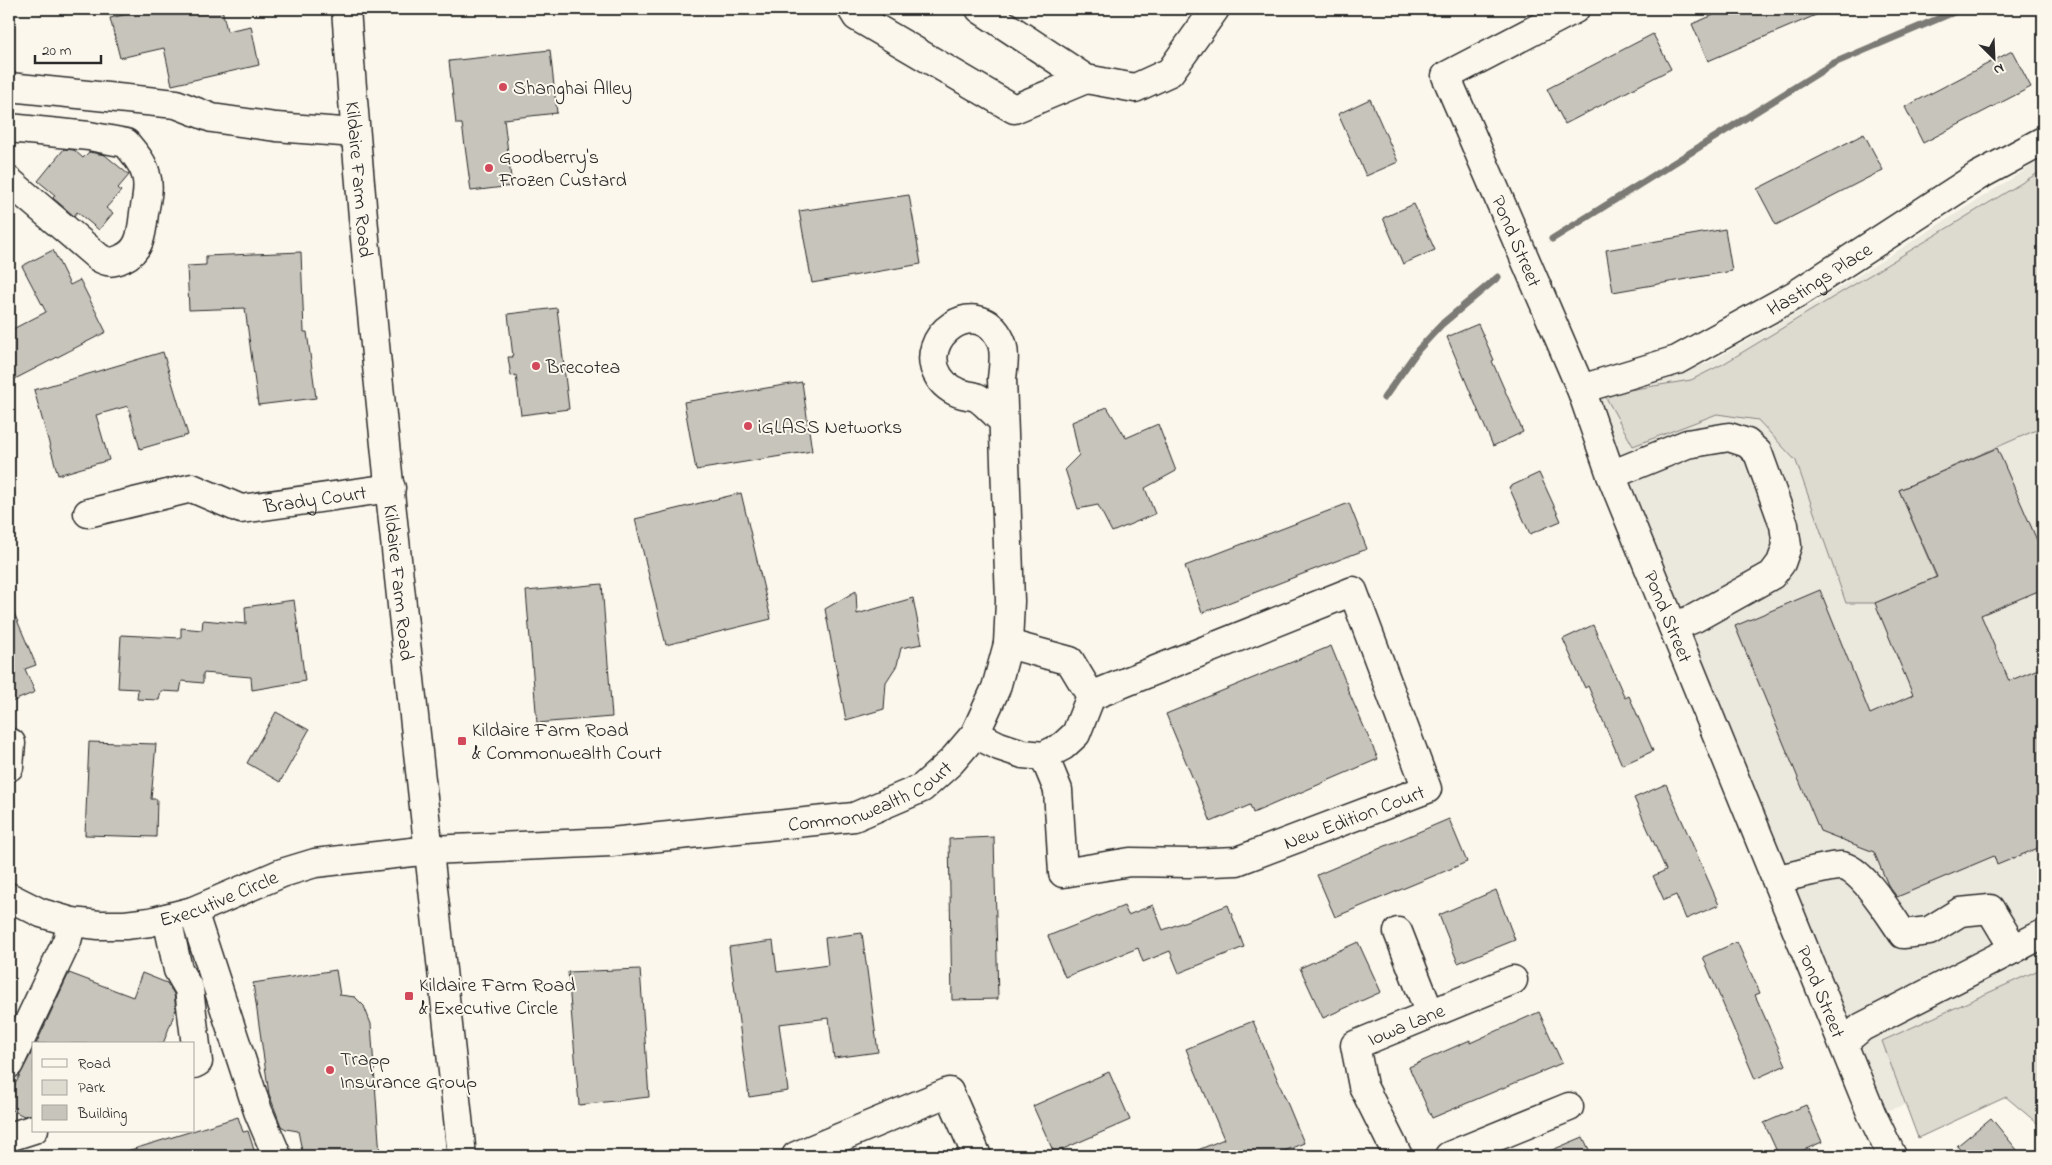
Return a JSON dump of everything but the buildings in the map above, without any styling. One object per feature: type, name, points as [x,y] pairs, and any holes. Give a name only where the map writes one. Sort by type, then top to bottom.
[{"type":"street","name":"Kildaire Farm Road","points":[[346,9],[355,133],[390,488],[462,1156]]},
{"type":"street","points":[[852,9],[857,17],[1014,109],[1086,79]]},
{"type":"street","points":[[980,9],[1086,79],[1135,88],[1170,72],[1215,9]]},
{"type":"street","name":"Pond Street","points":[[1575,9],[1446,76],[1581,389],[1611,475],[1872,1115],[1892,1156]]},
{"type":"street","points":[[9,87],[176,104],[212,118],[276,127],[355,133]]},
{"type":"street","points":[[9,128],[89,136],[126,143],[141,161],[146,174],[148,188],[138,246],[129,256],[114,262],[107,262],[98,258],[9,180]]},
{"type":"street","name":"Hastings Place","points":[[1581,389],[1677,360],[1796,295],[1978,176],[2043,141]]},
{"type":"street","name":"Commonwealth Court","points":[[430,850],[612,842],[854,817],[922,788],[951,762],[975,734],[996,688],[1008,644],[1010,601],[1003,421]]},
{"type":"street","points":[[1611,475],[1686,444],[1729,438],[1747,443],[1758,453],[1784,525],[1787,546],[1781,563],[1772,575],[1742,590],[1695,618],[1674,627]]},
{"type":"street","name":"Brady Court","points":[[88,513],[192,488],[240,509],[390,488]]},
{"type":"street","name":"New Edition Court","points":[[1044,756],[1058,790],[1063,873],[1130,862],[1188,863],[1237,861],[1427,789],[1353,591],[1091,696]]},
{"type":"street","points":[[975,734],[999,746],[1023,754],[1044,756],[1063,746],[1076,734],[1091,696],[1070,661],[1008,644]]},
{"type":"street","points":[[9,744],[11,743],[9,767]]},
{"type":"street","name":"Executive Circle","points":[[9,897],[41,912],[72,922],[125,925],[167,918],[193,911],[282,873],[315,863],[430,850]]},
{"type":"street","points":[[1776,879],[1842,866],[1859,875],[1884,906],[1902,934],[1929,931],[1960,912],[1990,910],[2014,950]]},
{"type":"street","points":[[193,911],[258,1111],[276,1156]]},
{"type":"street","points":[[167,918],[178,970],[189,989],[198,1062],[195,1064]]},
{"type":"street","points":[[9,1064],[67,941],[72,922]]},
{"type":"street","points":[[1398,932],[1430,1014]]},
{"type":"street","points":[[1843,1043],[1862,1027],[2043,934]]},
{"type":"street","name":"Iowa Lane","points":[[1398,1156],[1363,1086],[1355,1045],[1514,980]]},
{"type":"street","points":[[796,1156],[949,1092],[976,1156]]},
{"type":"street","points":[[1449,1156],[1569,1107]]},
{"type":"street","points":[[9,1138],[32,1130]]},
{"type":"shaded area","points":[[2043,161],[2043,1062],[1872,1115],[1581,389],[1706,364],[1818,301],[2036,163]]},
{"type":"green space","points":[[2043,170],[2043,427],[1899,490],[1936,577],[1875,603],[1846,603],[1796,461],[1758,420],[1717,414],[1633,446],[1604,394],[1691,380],[1723,364]]},
{"type":"green space","points":[[2043,968],[2043,1128],[2006,1097],[1918,1138],[1882,1041]]},
{"type":"waterway","points":[[1552,239],[1834,63],[1961,9]]},
{"type":"waterway","points":[[1384,398],[1418,350],[1442,324],[1498,277]]},
{"type":"place","name":"Shanghai Alley","points":[[503,87]]},
{"type":"place","name":"Goodberry's Frozen Custard","points":[[489,168]]},
{"type":"place","name":"Brecotea","points":[[536,366]]},
{"type":"place","name":"iGLASS Networks","points":[[748,426]]},
{"type":"place","name":"Kildaire Farm Road & Commonwealth Court","points":[[462,741]]},
{"type":"place","name":"Kildaire Farm Road & Executive Circle","points":[[409,996]]},
{"type":"place","name":"Trapp Insurance Group","points":[[330,1070]]}]
